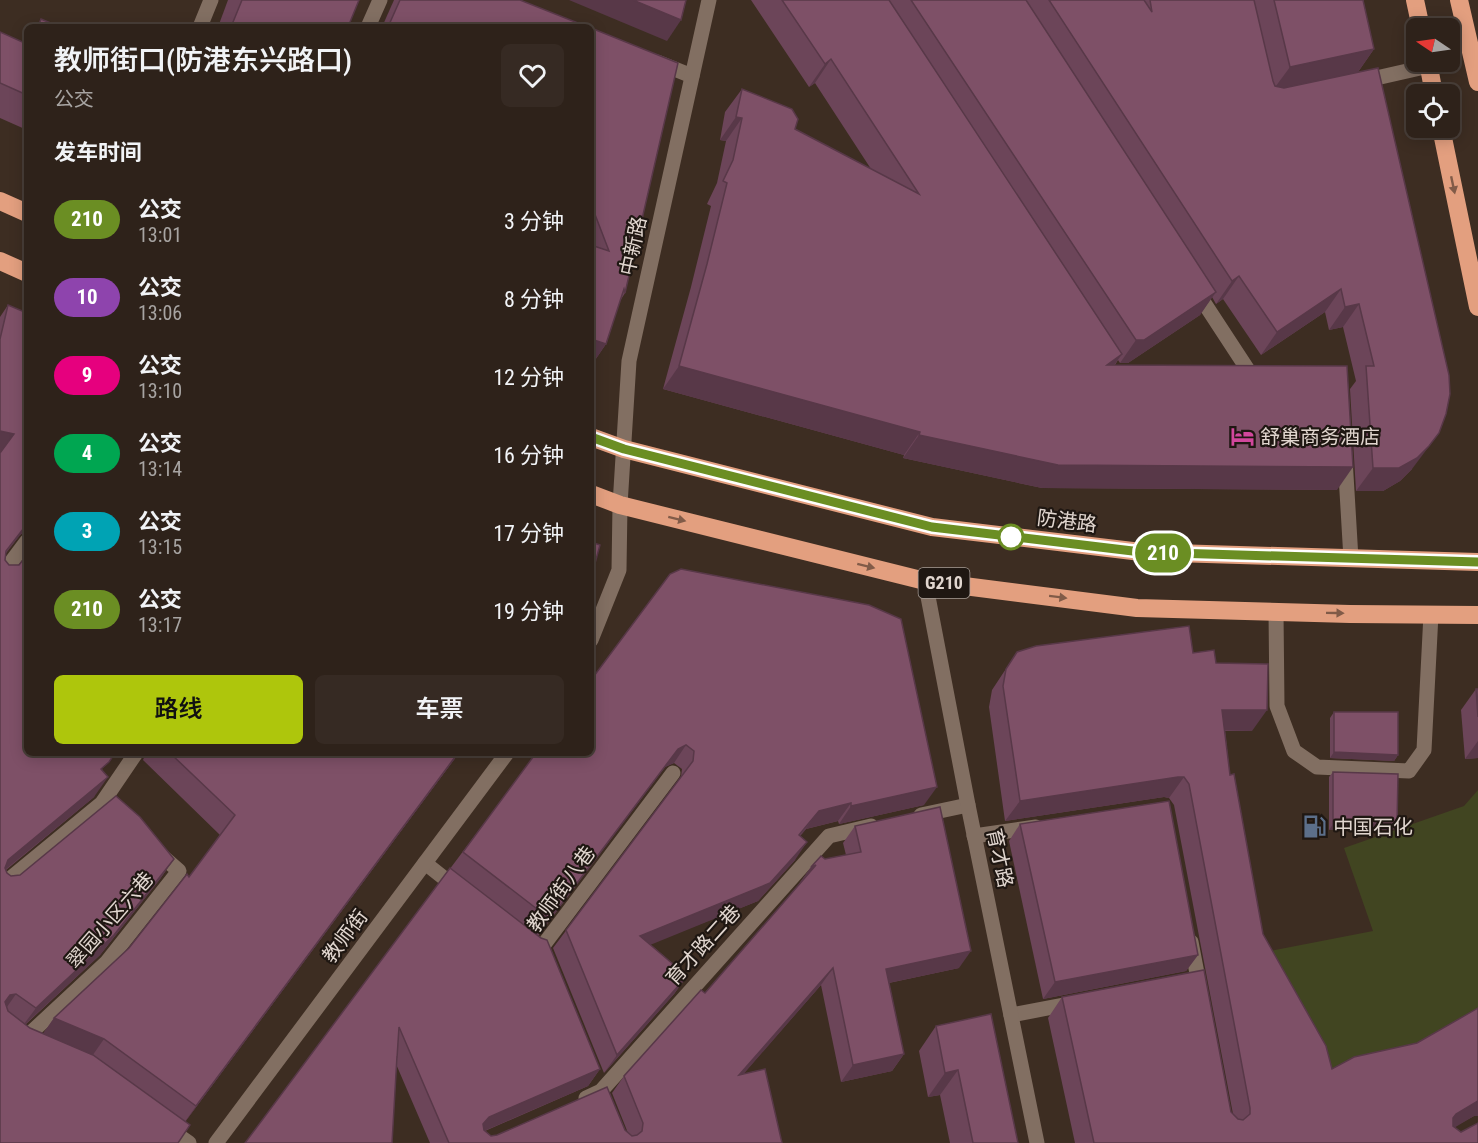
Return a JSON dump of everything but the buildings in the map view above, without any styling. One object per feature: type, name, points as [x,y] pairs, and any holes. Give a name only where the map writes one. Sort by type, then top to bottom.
[{"type":"highway","points":[[1415,0],[1419,18]]},
{"type":"highway","points":[[1460,0],[1478,82]]},
{"type":"highway","points":[[1443,138],[1478,306]]},
{"type":"highway","points":[[0,201],[24,212]]},
{"type":"highway","points":[[0,261],[24,272]]},
{"type":"highway","name":"防港路","points":[[594,438],[624,449],[932,527],[1141,552],[1478,562]]},
{"type":"highway","name":"G210","points":[[594,495],[620,505],[925,581],[1137,608],[1478,615]]},
{"type":"street","points":[[201,24],[211,0]]},
{"type":"street","points":[[369,24],[380,0]]},
{"type":"street","name":"中新路","points":[[620,505],[629,361],[709,0]]},
{"type":"street","points":[[642,55],[692,76]]},
{"type":"street","points":[[1347,84],[1406,69]]},
{"type":"street","points":[[1189,280],[1254,370],[1226,370]]},
{"type":"street","points":[[1343,440],[1351,559]]},
{"type":"street","points":[[594,632],[619,570],[620,505]]},
{"type":"street","points":[[0,577],[24,545]]},
{"type":"street","name":"育才路","points":[[925,581],[1037,1143]]},
{"type":"street","points":[[1276,612],[1277,706],[1294,751],[1317,767],[1409,771],[1424,750],[1431,614]]},
{"type":"street","points":[[0,887],[106,806],[133,756]]},
{"type":"street","name":"教师街","points":[[216,1143],[505,756]]},
{"type":"street","name":"教师街八巷","points":[[551,969],[542,947],[673,773]]},
{"type":"street","points":[[910,818],[968,805]]},
{"type":"street","name":"育才路二巷","points":[[568,1105],[601,1091],[829,836],[887,823]]},
{"type":"street","points":[[974,836],[1053,824]]},
{"type":"street","name":"翠园小区六巷","points":[[22,1041],[107,962],[179,871],[145,841]]},
{"type":"street","points":[[425,863],[471,898]]},
{"type":"street","points":[[1187,922],[1192,980],[1202,1002]]},
{"type":"street","points":[[526,940],[535,946],[542,947]]},
{"type":"street","points":[[1011,1015],[1093,999]]},
{"type":"street","points":[[8,1030],[22,1041],[43,1050]]},
{"type":"street","points":[[151,1115],[189,1143]]},
{"type":"green space","points":[[1478,790],[1478,1021],[1338,1079],[1249,955],[1373,931],[1344,848],[1464,806]]},
{"type":"bus line","name":"210","points":[[594,438],[624,449],[932,527],[1141,552],[1478,562]]},
{"type":"place","name":"舒巢商务酒店","points":[[1242,437]]},
{"type":"place","name":"中国石化","points":[[1315,827]]}]
